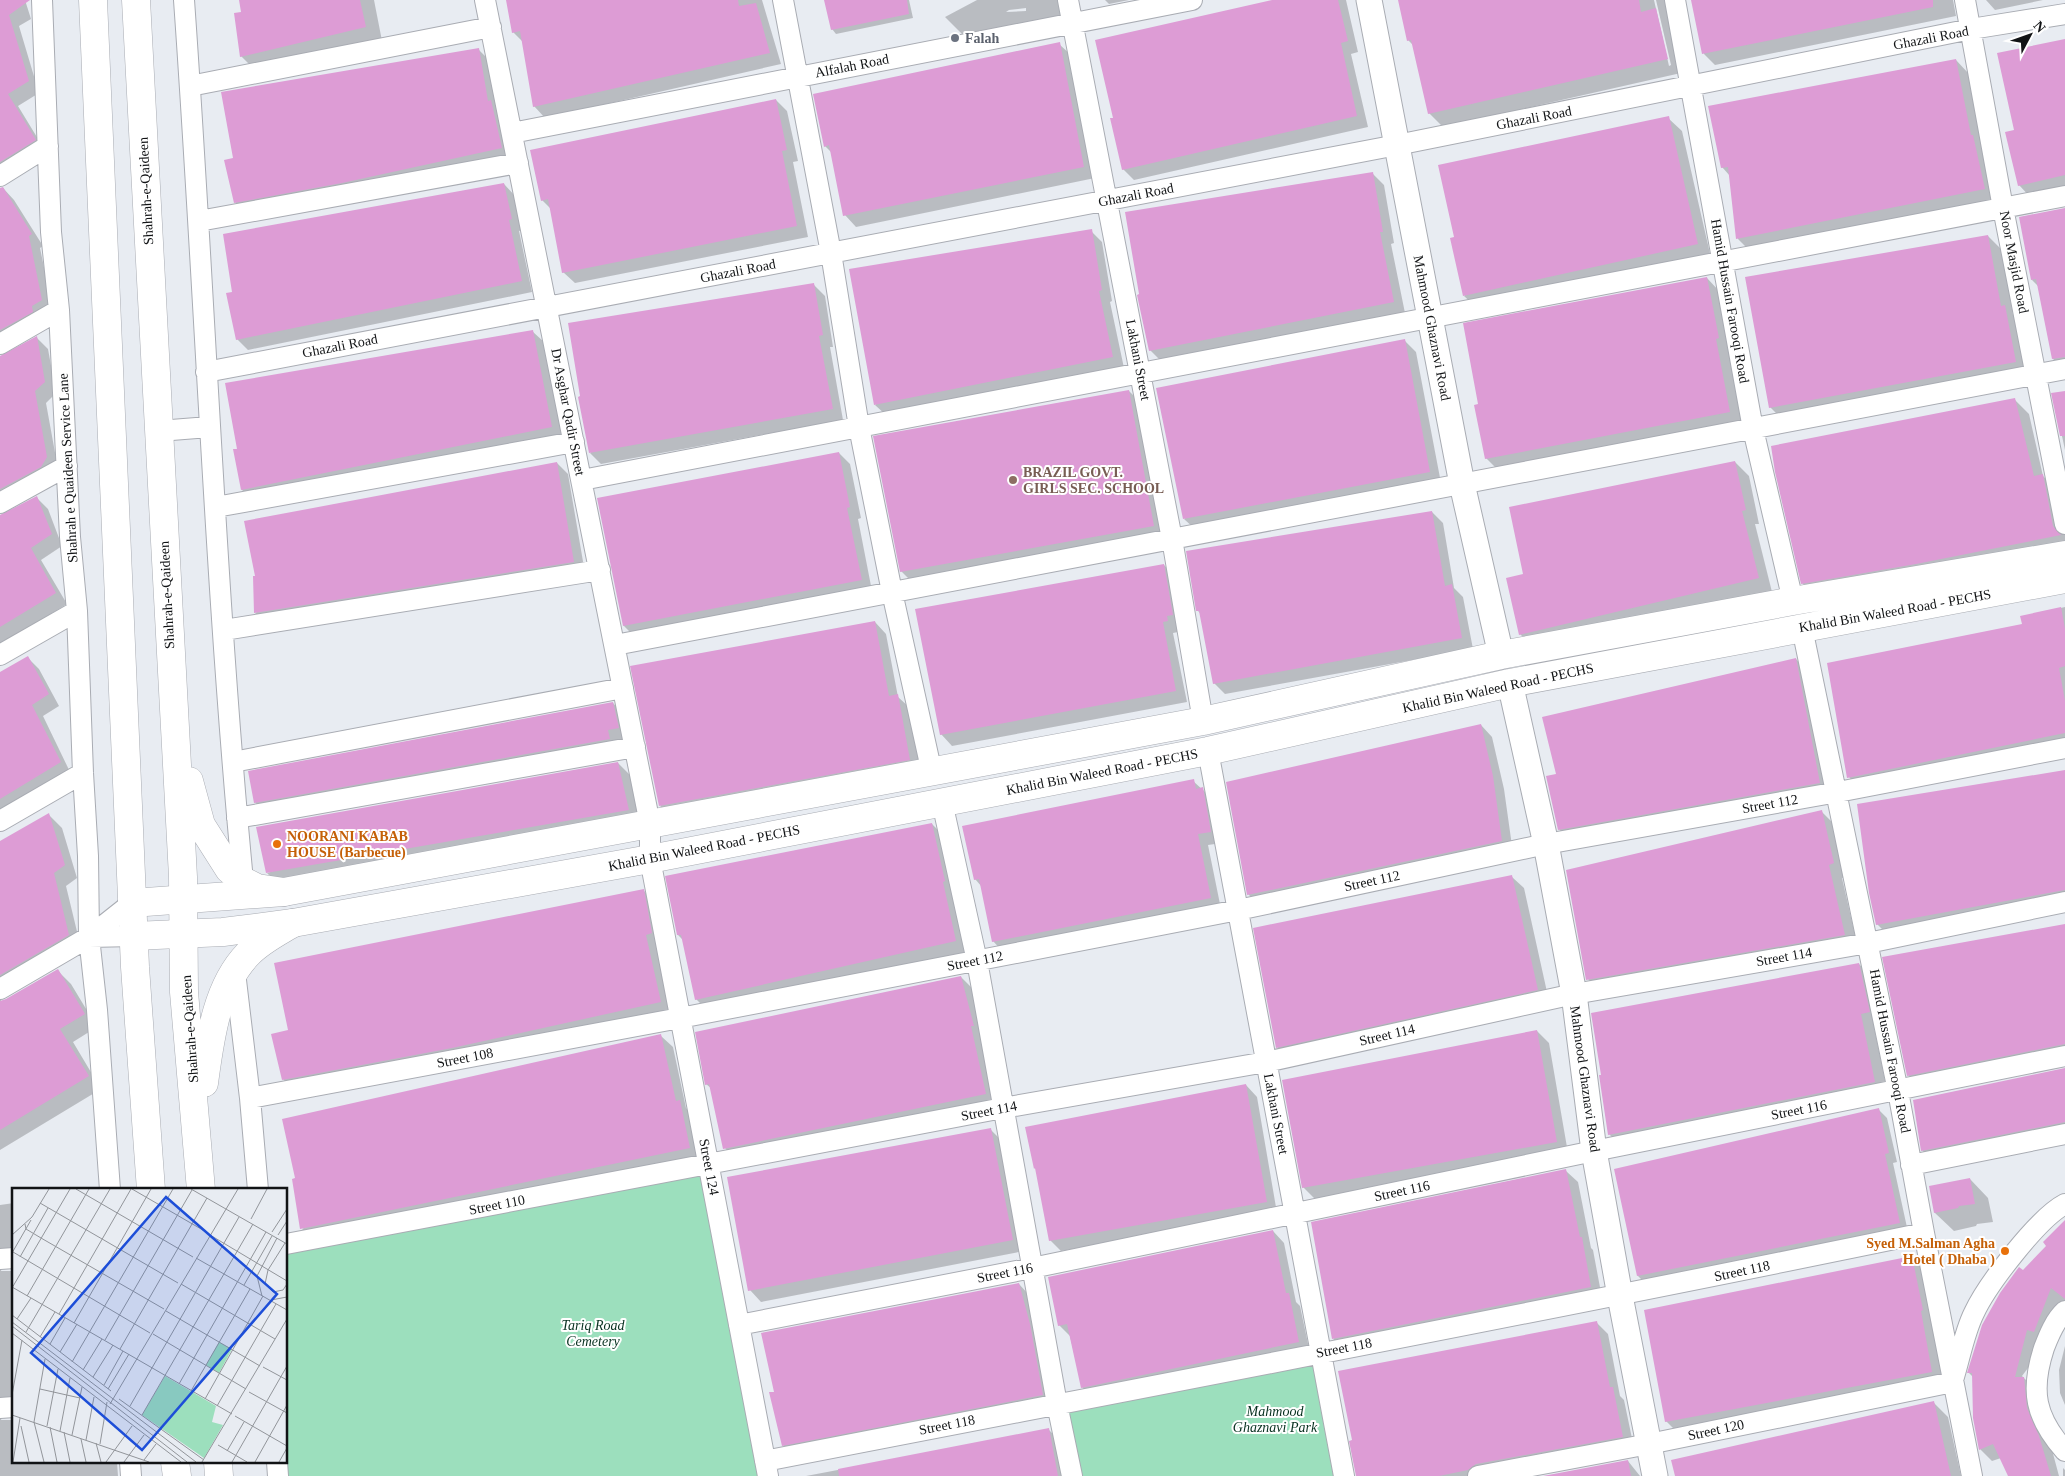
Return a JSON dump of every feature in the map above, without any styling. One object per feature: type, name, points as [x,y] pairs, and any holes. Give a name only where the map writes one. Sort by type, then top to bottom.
[{"type":"main road","points":[[93,0],[136,997],[151,1188]]},
{"type":"main road","name":"Shahrah-e-Qaideen","points":[[136,0],[184,900],[184,992],[201,1188]]},
{"type":"main road","name":"Khalid Bin Waleed Road - PECHS","points":[[132,903],[284,892],[932,773],[1203,721],[1501,656],[1793,601],[2065,555]]},
{"type":"main road","name":"Khalid Bin Waleed Road - PECHS","points":[[134,936],[223,932],[293,923],[650,859],[1208,752],[1510,684],[2065,579]]},
{"type":"main road","points":[[170,656],[182,758],[201,825],[229,869],[243,881],[256,888],[284,892]]},
{"type":"main road","points":[[197,1130],[215,1019],[223,995],[234,972],[248,954],[293,923]]},
{"type":"street","name":"Shahrah e Quaideen Service Lane","points":[[42,0],[51,232],[59,310],[70,537],[77,612],[82,773],[88,856],[89,937],[97,1010],[110,1188]]},
{"type":"street","points":[[184,0],[199,221],[209,427],[243,881]]},
{"type":"street","name":"Dr Asghar Qadir Street","points":[[485,0],[650,824],[650,859]]},
{"type":"street","points":[[783,0],[831,253],[859,427],[892,592],[932,773]]},
{"type":"street","name":"Lakhani Street","points":[[1068,0],[1172,539],[1203,721]]},
{"type":"street","name":"Alfalah Road","points":[[512,133],[1192,0]]},
{"type":"street","name":"Mahmood Ghaznavi Road","points":[[1368,0],[1462,484],[1501,656]]},
{"type":"street","name":"Hamid Hussain Farooqi Road","points":[[1675,0],[1753,429],[1793,601]]},
{"type":"street","name":"Noor Masjid Road","points":[[1965,0],[2003,208],[2065,524]]},
{"type":"street","name":"Ghazali Road","points":[[206,372],[1397,145],[1971,29],[2065,14]]},
{"type":"street","points":[[190,86],[491,27]]},
{"type":"street","points":[[0,176],[48,146]]},
{"type":"street","points":[[199,221],[518,163]]},
{"type":"street","points":[[582,480],[1722,260],[2065,196]]},
{"type":"street","points":[[0,344],[59,310]]},
{"type":"street","points":[[615,645],[2065,368]]},
{"type":"street","points":[[159,431],[209,427]]},
{"type":"street","points":[[216,507],[574,442]]},
{"type":"street","points":[[0,503],[67,466]]},
{"type":"street","points":[[224,630],[600,570]]},
{"type":"street","points":[[0,655],[77,612]]},
{"type":"street","name":"Hamid Hussain Farooqi Road","points":[[1802,628],[1838,792],[1898,1091],[1952,1382],[1972,1476]]},
{"type":"street","name":"Mahmood Ghaznavi Road","points":[[1510,684],[1546,844],[1574,994],[1594,1151],[1655,1476]]},
{"type":"street","points":[[233,762],[623,688]]},
{"type":"street","points":[[237,818],[635,747]]},
{"type":"street","name":"Street 112","points":[[680,1018],[1238,910],[1546,844],[1838,792],[2065,748]]},
{"type":"street","name":"Lakhani Street","points":[[1208,752],[1344,1476]]},
{"type":"street","points":[[0,821],[82,773]]},
{"type":"street","points":[[942,802],[976,961],[1057,1404],[1072,1476]]},
{"type":"street","name":"Street 124","points":[[650,859],[766,1468]]},
{"type":"street","name":"Street 114","points":[[708,1165],[1003,1108],[1266,1062],[1574,994],[1868,942],[2065,902]]},
{"type":"street","points":[[0,989],[89,937],[132,903]]},
{"type":"street","points":[[89,937],[134,936]]},
{"type":"street","points":[[234,972],[250,1098],[258,1188]]},
{"type":"street","name":"Street 108","points":[[250,1098],[680,1018]]},
{"type":"street","name":"Street 116","points":[[739,1325],[1032,1268],[1594,1151],[2065,1056]]},
{"type":"street","points":[[1911,1165],[2065,1134]]},
{"type":"street","name":"Street 110","points":[[288,1244],[708,1165]]},
{"type":"street","points":[[1952,1382],[1974,1313],[2002,1268],[2039,1225],[2065,1204]]},
{"type":"street","name":"Street 118","points":[[766,1468],[1057,1404],[1620,1296],[1924,1233]]},
{"type":"street","points":[[2065,1311],[2049,1334],[2039,1364],[2036,1390],[2040,1412],[2050,1434],[2065,1451]]},
{"type":"street","name":"Street 120","points":[[1478,1476],[1648,1444],[1952,1382]]},
{"type":"street","points":[[1965,1441],[1982,1476]]},
{"type":"green space","name":"Tariq Road Cemetery","points":[[709,1165],[767,1476],[278,1476],[285,1464],[288,1464],[288,1244]]},
{"type":"green space","name":"Mahmood Ghaznavi Park","points":[[1321,1352],[1344,1476],[1072,1476],[1057,1404]]},
{"type":"building","points":[[0,0],[30,0],[9,15],[29,81],[8,94],[36,140],[0,162]]},
{"type":"building","points":[[239,0],[360,0],[366,27],[240,57],[234,13],[241,12]]},
{"type":"building","points":[[506,0],[738,0],[739,6],[756,3],[770,53],[533,107],[520,31],[512,33]]},
{"type":"building","points":[[824,0],[907,0],[909,14],[831,30]]},
{"type":"building","points":[[1272,0],[1338,0],[1348,41],[1341,43],[1357,116],[1122,170],[1110,118],[1113,118],[1095,40]]},
{"type":"building","points":[[1398,0],[1639,0],[1641,12],[1656,8],[1668,59],[1428,114],[1411,40],[1407,41]]},
{"type":"building","points":[[1691,0],[1933,0],[1933,7],[1702,54]]},
{"type":"building","points":[[2065,39],[2065,175],[2018,186],[2005,132],[2014,130],[1997,53]]},
{"type":"building","points":[[1060,42],[1084,167],[843,216],[829,145],[824,147],[813,94]]},
{"type":"building","points":[[479,48],[488,101],[491,100],[502,148],[342,183],[234,203],[224,160],[233,158],[221,92]]},
{"type":"building","points":[[1956,59],[1971,135],[1973,135],[1985,189],[1736,239],[1728,167],[1721,168],[1708,106]]},
{"type":"building","points":[[776,99],[787,150],[782,151],[797,226],[562,273],[548,199],[541,201],[530,150]]},
{"type":"building","points":[[1669,116],[1698,244],[1463,296],[1450,238],[1454,237],[1438,165]]},
{"type":"building","points":[[1373,172],[1383,232],[1380,232],[1394,302],[1149,351],[1137,295],[1139,294],[1125,212]]},
{"type":"building","points":[[504,183],[512,219],[509,220],[522,281],[236,340],[226,293],[232,292],[223,234]]},
{"type":"building","points":[[3,187],[32,234],[29,236],[42,300],[32,306],[33,312],[0,330],[0,188]]},
{"type":"building","points":[[2065,208],[2065,357],[2052,359],[2036,279],[2031,280],[2019,217]]},
{"type":"building","points":[[1092,229],[1102,290],[1099,291],[1113,357],[874,405],[849,269]]},
{"type":"building","points":[[1988,235],[2001,306],[2005,305],[2016,362],[1769,408],[1745,277]]},
{"type":"building","points":[[1707,277],[1719,338],[1716,339],[1730,412],[1485,459],[1474,405],[1478,404],[1463,323]]},
{"type":"building","points":[[814,283],[823,335],[819,336],[833,409],[589,453],[578,397],[580,396],[568,323]]},
{"type":"building","points":[[533,330],[552,427],[241,490],[233,449],[237,449],[225,383]]},
{"type":"building","points":[[37,336],[45,382],[35,391],[47,457],[41,467],[0,489],[0,356]]},
{"type":"building","points":[[1405,339],[1430,472],[1183,519],[1156,388]]},
{"type":"building","name":"BRAZIL GOVT. GIRLS SEC. SCHOOL","points":[[1129,390],[1154,526],[900,572],[873,436]]},
{"type":"building","points":[[2065,391],[2065,436],[2060,436],[2051,393]]},
{"type":"building","points":[[2015,398],[2034,476],[2043,474],[2053,526],[2061,535],[1916,564],[1801,584],[1775,472],[1771,446]]},
{"type":"building","points":[[839,452],[850,507],[847,508],[862,580],[623,626],[597,498]]},
{"type":"building","points":[[1735,461],[1746,510],[1742,511],[1759,578],[1519,635],[1506,578],[1523,574],[1509,507]]},
{"type":"building","points":[[557,462],[574,562],[254,613],[253,576],[255,576],[244,521]]},
{"type":"building","points":[[37,496],[52,534],[31,548],[56,593],[0,627],[0,515]]},
{"type":"building","points":[[1432,511],[1445,586],[1452,584],[1462,638],[1213,684],[1199,611],[1196,611],[1186,551]]},
{"type":"building","points":[[1164,564],[1173,615],[1167,616],[1168,621],[1163,622],[1176,691],[940,735],[915,609]]},
{"type":"building","points":[[2061,607],[2065,629],[2065,666],[2059,668],[2065,701],[2065,733],[1847,778],[1827,663],[2022,624],[2020,616]]},
{"type":"building","points":[[875,621],[889,696],[898,694],[910,760],[659,806],[630,666]]},
{"type":"building","points":[[28,656],[49,694],[32,705],[61,762],[0,799],[0,672]]},
{"type":"building","points":[[1796,658],[1820,783],[1558,830],[1546,776],[1556,774],[1542,717]]},
{"type":"building","points":[[613,702],[619,728],[608,730],[610,739],[254,803],[248,771]]},
{"type":"building","points":[[1481,724],[1493,776],[1502,841],[1247,895],[1226,782]]},
{"type":"building","points":[[618,762],[629,810],[266,873],[256,827]]},
{"type":"building","points":[[2065,770],[2065,890],[1876,925],[1869,893],[1857,804]]},
{"type":"building","points":[[1194,779],[1196,789],[1203,787],[1211,832],[1198,834],[1211,898],[992,942],[979,879],[974,880],[962,826]]},
{"type":"building","points":[[1822,810],[1834,863],[1829,865],[1845,935],[1586,980],[1566,870]]},
{"type":"building","points":[[49,813],[65,865],[54,873],[69,935],[0,975],[0,841]]},
{"type":"building","points":[[932,823],[956,941],[695,1000],[681,935],[677,935],[665,876]]},
{"type":"building","points":[[1512,875],[1538,990],[1276,1048],[1253,928]]},
{"type":"building","points":[[644,889],[652,933],[646,935],[661,1002],[452,1048],[282,1080],[271,1034],[288,1030],[274,963]]},
{"type":"building","points":[[2065,924],[2065,1044],[1907,1076],[1882,957]]},
{"type":"building","points":[[1859,963],[1870,1012],[1861,1014],[1875,1082],[1608,1135],[1591,1013]]},
{"type":"building","points":[[58,969],[85,1014],[60,1029],[89,1076],[0,1130],[0,1001]]},
{"type":"building","points":[[961,976],[974,1026],[971,1026],[986,1094],[723,1149],[709,1084],[705,1085],[695,1032]]},
{"type":"building","points":[[1537,1030],[1557,1142],[1302,1188],[1282,1080]]},
{"type":"building","points":[[661,1034],[676,1101],[680,1100],[690,1148],[300,1229],[292,1179],[295,1178],[282,1119]]},
{"type":"building","points":[[2065,1068],[2065,1122],[1921,1151],[1913,1100]]},
{"type":"building","points":[[1246,1084],[1267,1202],[1049,1241],[1025,1127]]},
{"type":"building","points":[[1879,1108],[1889,1153],[1885,1154],[1900,1223],[1637,1276],[1614,1169]]},
{"type":"building","points":[[991,1128],[1013,1240],[748,1291],[727,1177]]},
{"type":"building","points":[[1566,1169],[1580,1237],[1582,1237],[1591,1287],[1332,1339],[1311,1222]]},
{"type":"building","points":[[1970,1178],[1975,1204],[1934,1213],[1929,1186]]},
{"type":"building","points":[[2065,1220],[2065,1299],[2051,1288],[2034,1332],[2027,1330],[2015,1377],[2024,1377],[2027,1408],[2039,1436],[2051,1476],[2008,1476],[1993,1444],[1979,1450],[1973,1418],[1972,1373],[1967,1373],[1982,1325],[2000,1293],[2019,1267],[2023,1270],[2046,1246],[2043,1242]]},
{"type":"building","points":[[1273,1230],[1286,1293],[1289,1293],[1299,1342],[1081,1388],[1067,1324],[1058,1326],[1048,1277]]},
{"type":"building","points":[[1912,1256],[1923,1310],[1921,1311],[1932,1372],[1665,1422],[1644,1310]]},
{"type":"building","points":[[1019,1283],[1030,1324],[1043,1395],[782,1446],[769,1392],[774,1392],[761,1333]]},
{"type":"building","points":[[1597,1321],[1610,1387],[1613,1387],[1623,1437],[1476,1464],[1468,1470],[1439,1476],[1356,1476],[1349,1441],[1352,1440],[1338,1371]]},
{"type":"building","points":[[1934,1401],[1951,1476],[1675,1476],[1671,1460]]},
{"type":"building","points":[[1049,1428],[1058,1476],[839,1476],[838,1469]]},
{"type":"building","points":[[1628,1460],[1631,1476],[1543,1476]]},
{"type":"place","name":"Falah","points":[[955,38]]},
{"type":"place","name":"BRAZIL GOVT. GIRLS SEC. SCHOOL","points":[[1013,480]]},
{"type":"place","name":"NOORANI KABAB HOUSE (Barbecue)","points":[[277,844]]},
{"type":"place","name":"Syed M.Salman Agha Hotel ( Dhaba )","points":[[2005,1251]]}]
